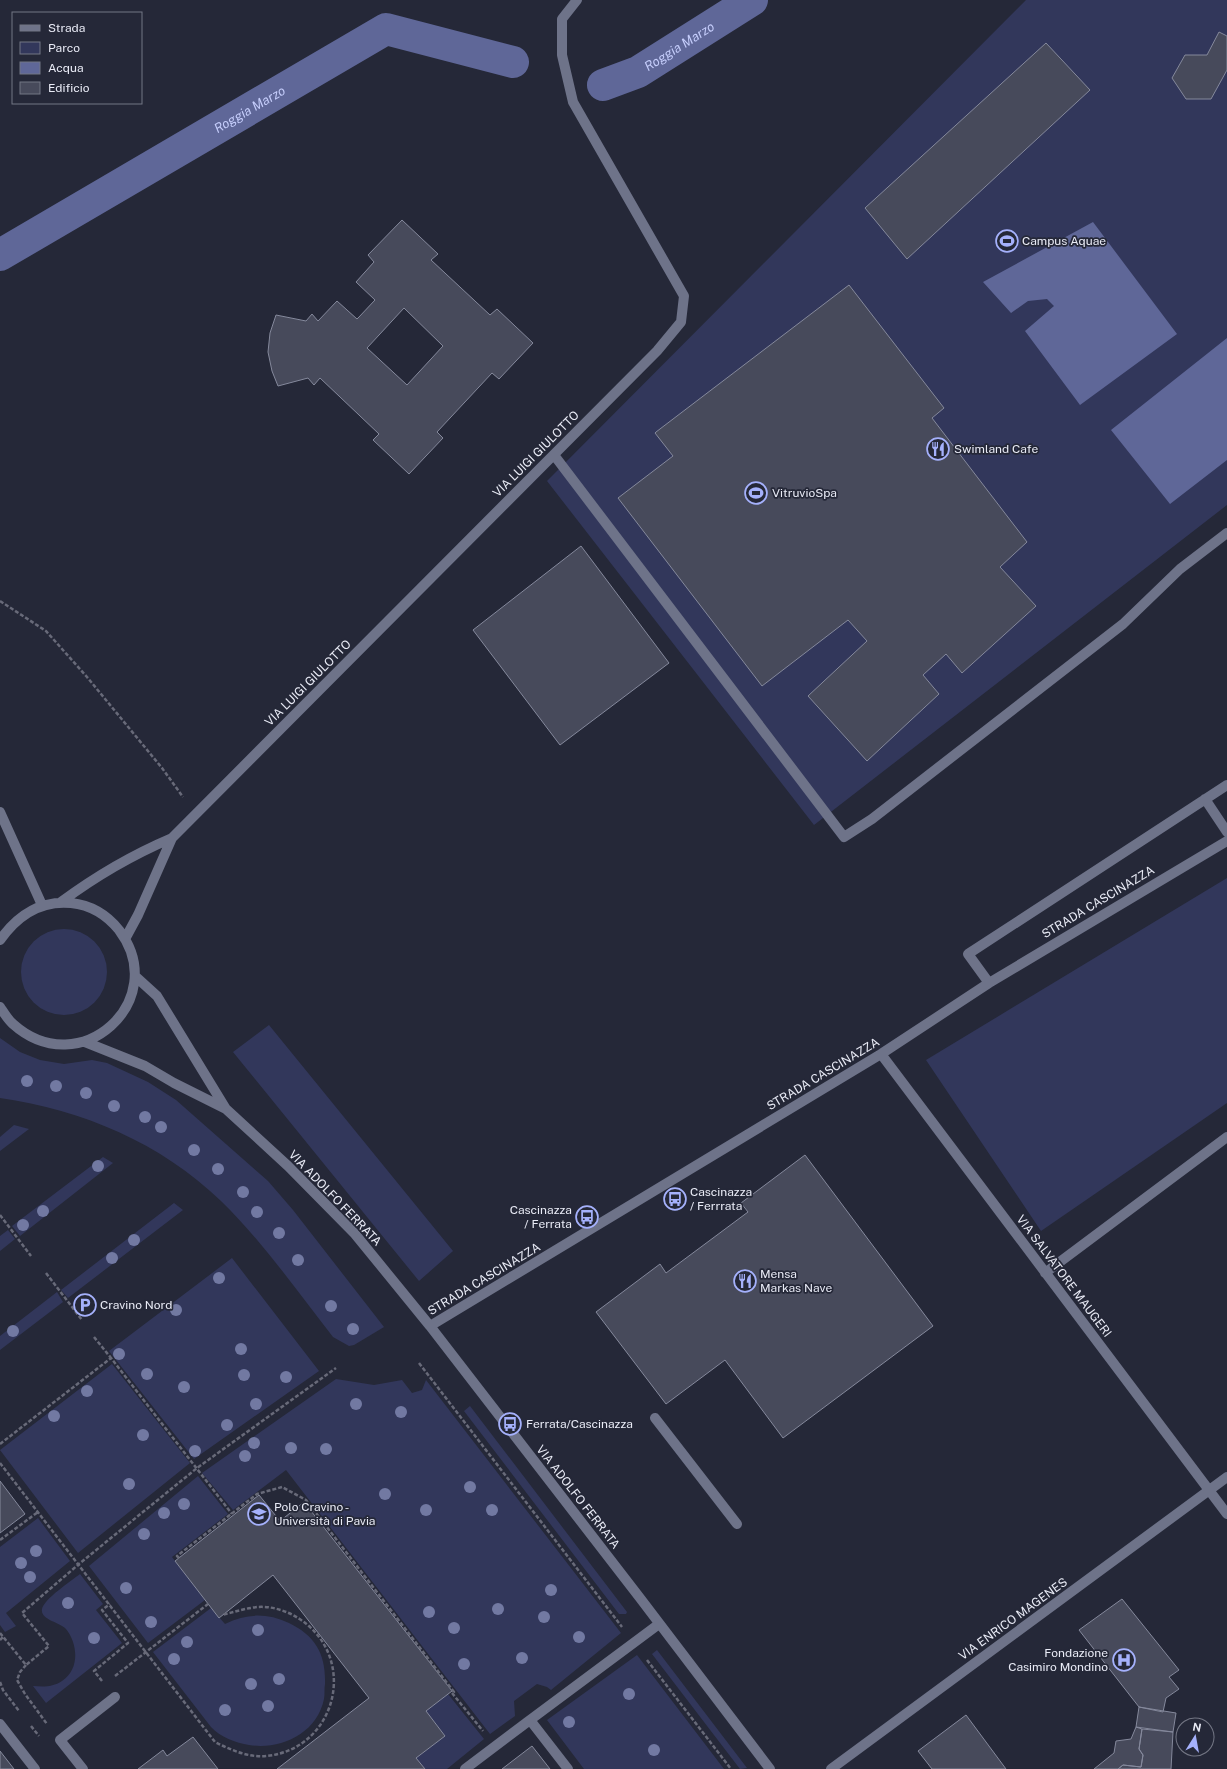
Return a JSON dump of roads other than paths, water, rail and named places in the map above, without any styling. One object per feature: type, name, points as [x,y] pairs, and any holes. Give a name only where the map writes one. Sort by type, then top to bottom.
[{"type":"street","name":"VIA LUIGI GIULOTTO","points":[[125,939],[138,915],[172,838],[657,351],[681,322],[684,296],[573,102],[562,55],[562,19],[577,0]]},
{"type":"street","points":[[554,455],[844,837],[872,819],[1123,624],[1180,570],[1227,533]]},
{"type":"street","points":[[989,983],[968,954],[1227,785]]},
{"type":"street","points":[[1205,799],[1227,832]]},
{"type":"street","points":[[0,812],[42,906]]},
{"type":"street","name":"VIA LUIGI GIULOTTO","points":[[61,902],[98,876],[139,852],[172,838]]},
{"type":"street","name":"STRADA CASCINAZZA","points":[[430,1326],[881,1054],[989,983],[1227,840]]},
{"type":"street","points":[[0,940],[10,926],[24,914],[42,906],[61,902],[80,904],[98,911],[114,923],[125,939],[133,957],[135,976],[130,998],[120,1017],[104,1032],[85,1042],[65,1045],[45,1043],[27,1035],[11,1023],[0,1007]]},
{"type":"street","name":"VIA ADOLFO FERRATA","points":[[135,976],[157,996],[226,1109],[288,1166],[355,1234],[430,1326],[770,1769]]},
{"type":"street","points":[[0,1024],[11,1023]]},
{"type":"street","name":"VIA ADOLFO FERRATA","points":[[85,1042],[145,1066],[174,1083],[226,1109]]},
{"type":"street","name":"VIA SALVATORE MAUGERI","points":[[881,1054],[1227,1514]]},
{"type":"street","points":[[1045,1273],[1227,1137]]},
{"type":"street","points":[[655,1418],[736,1524]]},
{"type":"street","name":"VIA ENRICO MAGENES","points":[[831,1769],[1227,1477]]},
{"type":"street","points":[[465,1769],[659,1624]]},
{"type":"street","points":[[83,1769],[60,1740],[115,1697]]},
{"type":"street","points":[[530,1720],[568,1769]]},
{"type":"street","points":[[0,1724],[35,1769]]},
{"type":"water","points":[[1093,222],[1177,334],[1080,405],[1025,331],[1054,306],[1047,299],[1028,301],[1011,313],[983,282]]},
{"type":"water","points":[[1227,338],[1227,460],[1170,504],[1111,430]]},
{"type":"waterway","name":"Roggia Marzo","points":[[603,85],[638,72],[752,0]]},
{"type":"waterway","name":"Roggia Marzo","points":[[0,255],[386,29],[513,62]]},
{"type":"place","name":"Campus Aquae","points":[[1007,241]]},
{"type":"place","name":"Swimland Cafe","points":[[938,449]]},
{"type":"place","name":"VitruvioSpa","points":[[756,493]]},
{"type":"place","name":"Cascinazza / Ferrrata","points":[[675,1199]]},
{"type":"place","name":"Cascinazza / Ferrata","points":[[587,1217]]},
{"type":"place","name":"Mensa Markas Nave","points":[[745,1281]]},
{"type":"place","name":"Cravino Nord","points":[[85,1305]]},
{"type":"place","name":"Ferrata/Cascinazza","points":[[510,1424]]},
{"type":"place","name":"Polo Cravino - Università di Pavia","points":[[259,1514]]},
{"type":"place","name":"Fondazione Casimiro Mondino","points":[[1124,1660]]}]
